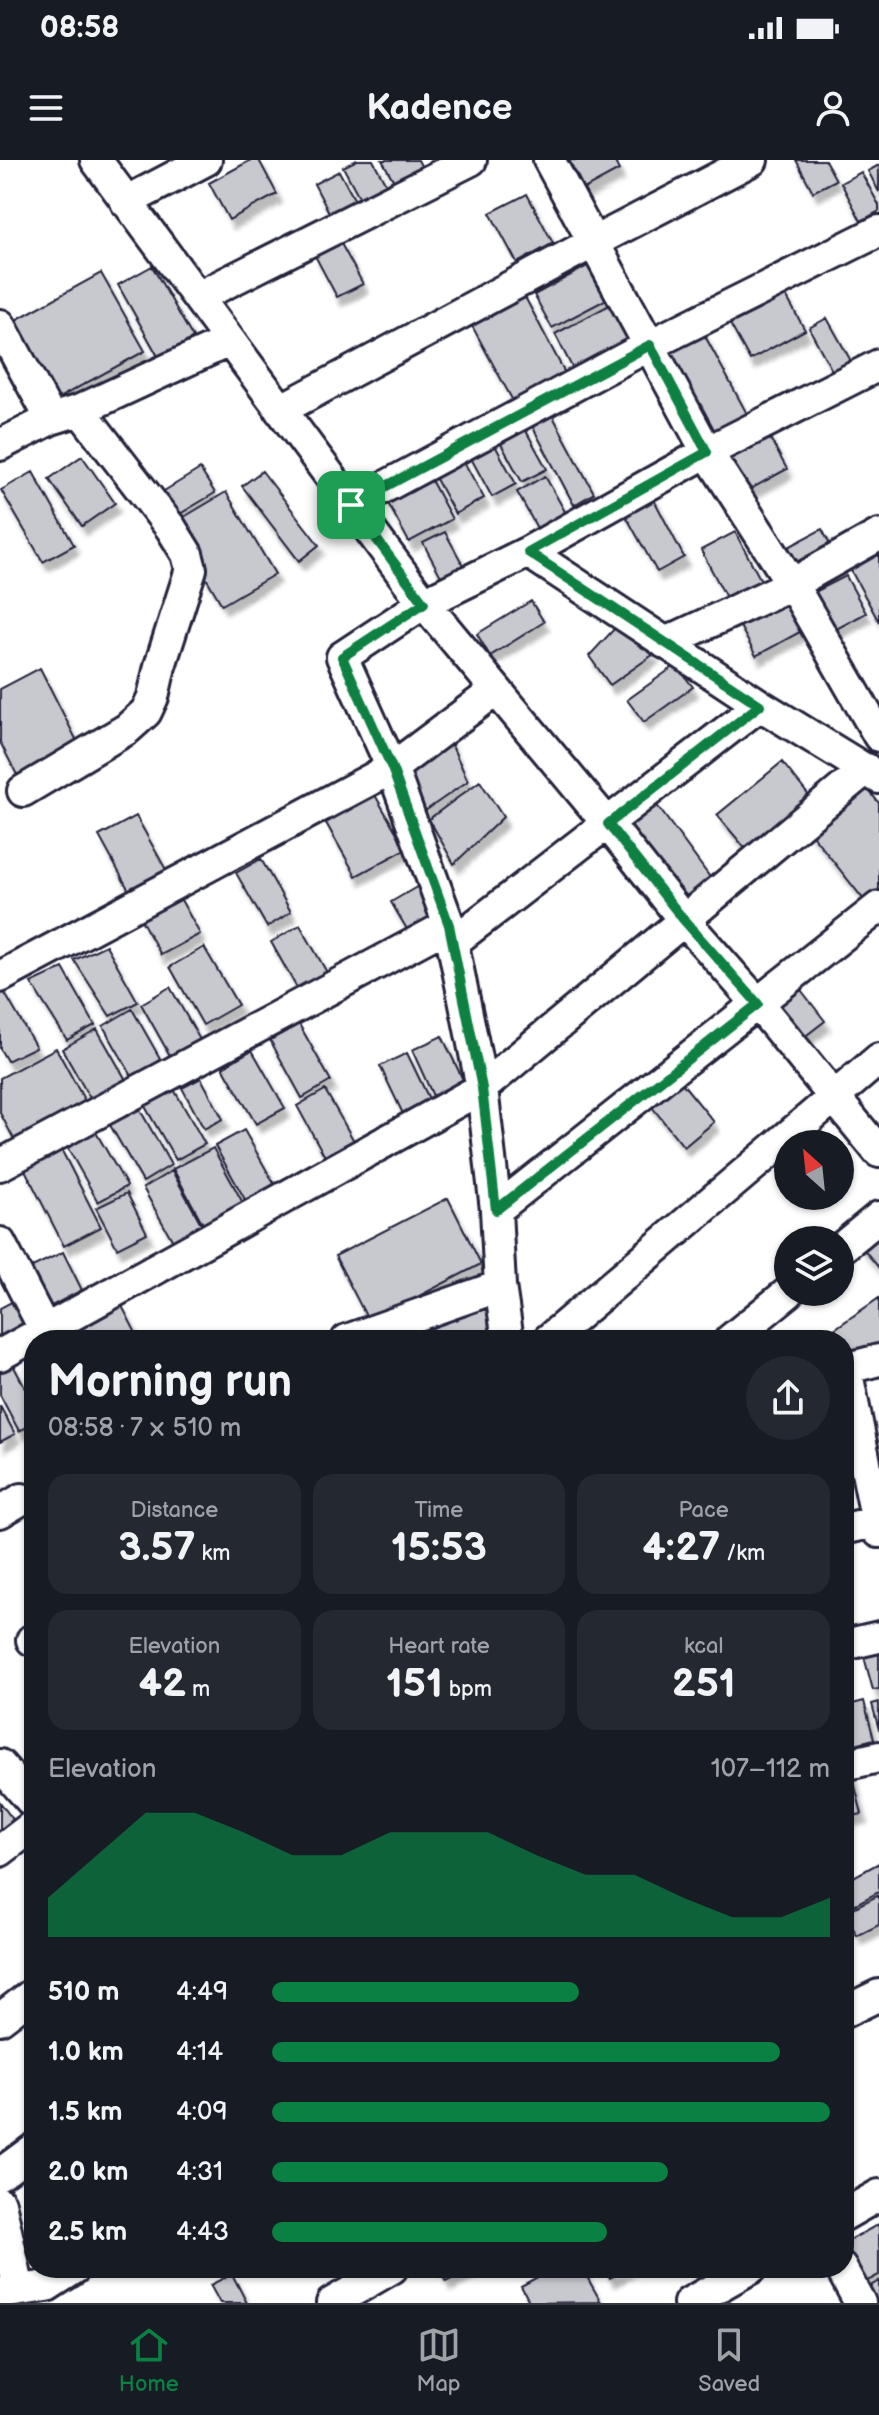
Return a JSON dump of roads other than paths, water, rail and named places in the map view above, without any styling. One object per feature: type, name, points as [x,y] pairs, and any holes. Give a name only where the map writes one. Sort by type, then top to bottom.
[{"type":"street","points":[[96,160],[424,603],[879,1152]]},
{"type":"street","points":[[126,202],[206,160]]},
{"type":"street","points":[[198,297],[471,160]]},
{"type":"street","points":[[549,160],[707,452],[792,584],[879,736]]},
{"type":"street","points":[[280,410],[752,160]]},
{"type":"street","points":[[351,505],[650,345],[879,231]]},
{"type":"street","points":[[0,325],[51,419]]},
{"type":"street","points":[[0,445],[51,419],[80,410],[229,341]]},
{"type":"street","points":[[507,1330],[482,1088],[450,934],[392,768],[342,657],[424,603],[528,552],[707,452],[879,365]]},
{"type":"street","points":[[23,791],[127,729],[146,712],[191,569],[187,554],[171,528],[80,410]]},
{"type":"street","points":[[665,643],[792,584],[879,535]]},
{"type":"street","points":[[58,1330],[482,1088],[683,919],[872,773],[760,705],[528,552]]},
{"type":"street","points":[[0,977],[392,768],[496,690]]},
{"type":"street","points":[[0,1165],[450,934],[608,824],[760,705]]},
{"type":"street","points":[[496,1210],[879,907]]},
{"type":"street","points":[[560,1330],[879,1059]]},
{"type":"street","points":[[854,1238],[879,1217]]},
{"type":"street","points":[[0,1243],[45,1330]]},
{"type":"street","points":[[375,1330],[500,1286]]},
{"type":"street","points":[[742,1330],[774,1304]]},
{"type":"street","points":[[0,1355],[24,1346]]},
{"type":"street","points":[[854,1366],[879,1360]]},
{"type":"street","points":[[854,1411],[878,1525],[854,1528]]},
{"type":"street","points":[[854,1643],[879,1637]]},
{"type":"street","points":[[854,1763],[879,1757]]},
{"type":"street","points":[[0,1765],[24,1793]]},
{"type":"street","points":[[0,1851],[24,1833]]},
{"type":"street","points":[[854,2007],[879,1995]]},
{"type":"street","points":[[0,2019],[24,2001]]},
{"type":"street","points":[[0,2174],[24,2156]]},
{"type":"street","points":[[854,2209],[879,2195]]},
{"type":"street","points":[[0,2203],[10,2292],[47,2286],[59,2278]]},
{"type":"street","points":[[345,2291],[372,2278]]},
{"type":"street","points":[[689,2303],[733,2278]]},
{"type":"street","points":[[846,2278],[860,2303]]}]
